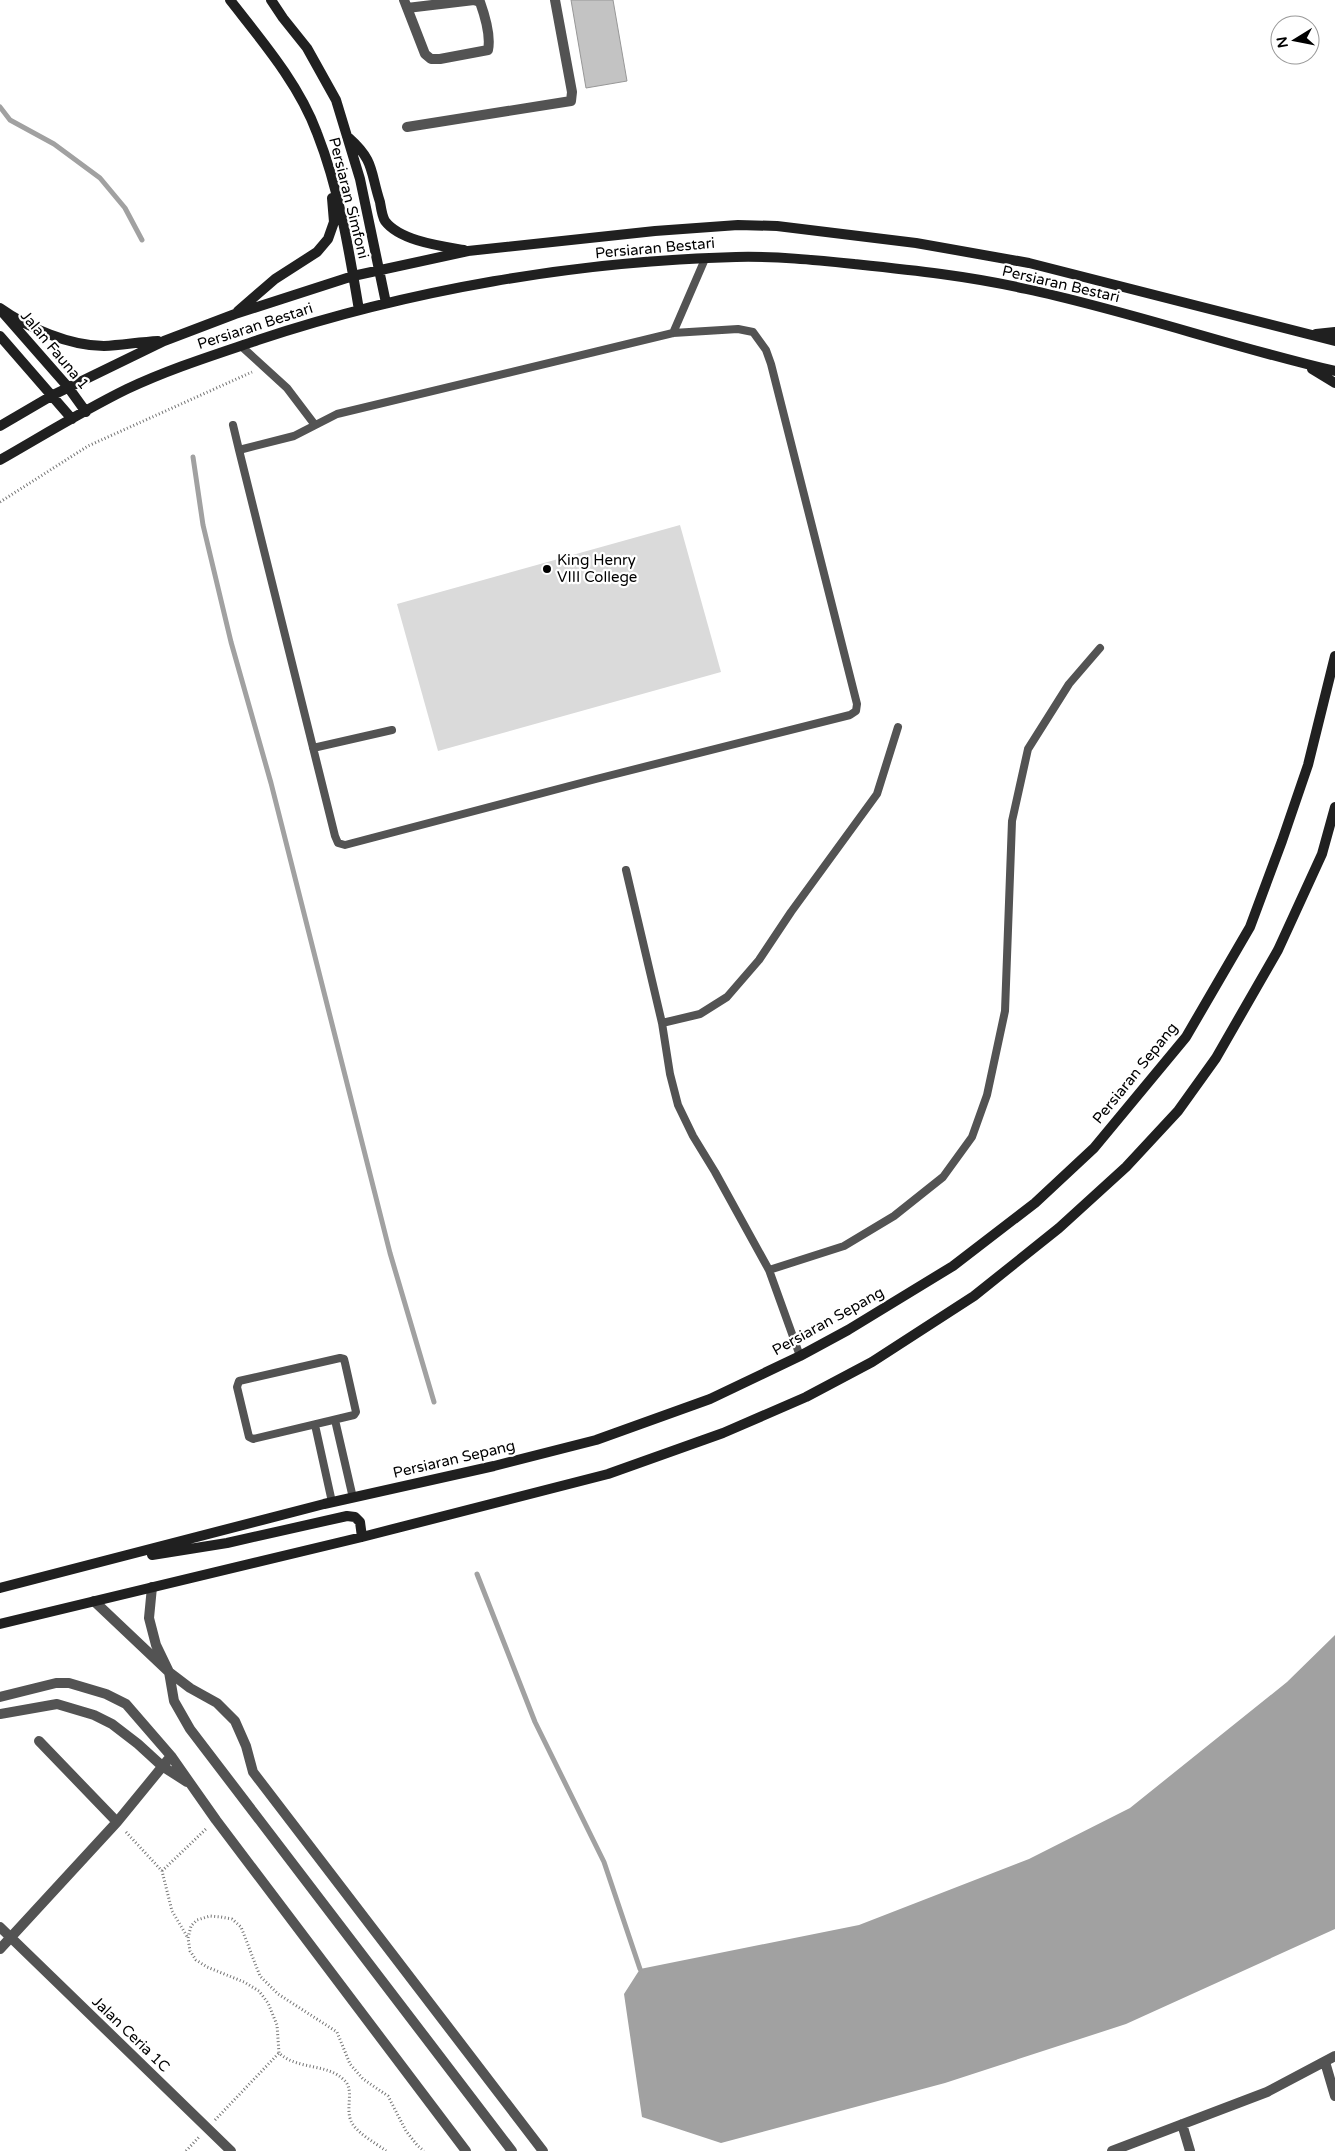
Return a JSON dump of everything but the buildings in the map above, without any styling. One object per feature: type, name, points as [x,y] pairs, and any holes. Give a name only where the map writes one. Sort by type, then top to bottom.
[{"type":"street","name":"Persiaran Simfoni","points":[[230,0],[266,47],[294,89],[317,131],[342,219],[359,310]]},
{"type":"street","name":"Persiaran Simfoni","points":[[271,0],[282,18],[307,48],[336,100],[362,187],[386,303]]},
{"type":"street","points":[[474,0],[480,2],[490,43],[488,50],[431,59],[425,54],[406,4],[474,0]]},
{"type":"street","points":[[407,127],[571,101],[572,92],[555,0]]},
{"type":"street","points":[[348,137],[361,149],[369,161],[385,221],[401,233],[424,242],[468,251]]},
{"type":"street","points":[[235,314],[275,279],[317,252],[328,240],[334,222],[331,176]]},
{"type":"street","name":"Persiaran Bestari","points":[[0,426],[52,395],[93,377],[164,341],[235,314],[353,276],[468,251],[655,230],[738,225],[777,226],[916,243],[1029,263],[1335,341]]},
{"type":"street","name":"Persiaran Bestari","points":[[0,460],[72,419],[157,376],[242,346],[359,310],[476,285],[570,271],[657,262],[737,257],[804,259],[915,270],[1025,288],[1335,371]]},
{"type":"street","points":[[0,309],[28,324],[84,344],[104,346],[164,341]]},
{"type":"street","name":"Jalan Fauna 1","points":[[0,309],[68,387],[86,412]]},
{"type":"street","points":[[1308,335],[1335,332]]},
{"type":"street","name":"Jalan Fauna 1","points":[[0,336],[72,419]]},
{"type":"street","points":[[1304,364],[1335,383]]},
{"type":"street","name":"Persiaran Sepang","points":[[0,1588],[332,1502],[494,1466],[596,1440],[710,1399],[800,1356],[848,1330],[953,1266],[1034,1203],[1094,1148],[1186,1037],[1250,927],[1308,765],[1335,656]]},
{"type":"street","points":[[0,1624],[362,1537],[608,1474],[723,1433],[806,1397],[872,1362],[974,1296],[1065,1222],[1126,1167],[1178,1111],[1216,1058],[1278,950],[1322,854],[1335,808]]},
{"type":"street","points":[[89,1565],[227,1542],[347,1516],[355,1517],[360,1522],[362,1537]]},
{"type":"street","points":[[152,1587],[149,1618],[156,1645],[169,1672],[174,1701],[190,1729],[512,2151]]},
{"type":"street","points":[[94,1601],[169,1672],[190,1688],[217,1703],[235,1721],[246,1746],[252,1772],[543,2151]]},
{"type":"street","points":[[0,1697],[56,1683],[69,1683],[106,1694],[126,1704],[171,1756],[216,1820],[466,2151]]},
{"type":"street","points":[[0,1714],[57,1704],[77,1709],[112,1724],[162,1766],[190,1784]]},
{"type":"street","points":[[39,1741],[116,1822]]},
{"type":"street","points":[[0,1949],[116,1822],[171,1756]]},
{"type":"street","name":"Jalan Ceria 1C","points":[[0,1927],[231,2151]]},
{"type":"street","points":[[1112,2151],[1267,2092],[1335,2056]]},
{"type":"street","points":[[1324,2062],[1335,2096]]},
{"type":"street","points":[[1182,2124],[1190,2151]]},
{"type":"lane","points":[[672,333],[705,259]]},
{"type":"lane","points":[[233,425],[239,450],[335,836],[338,843],[345,845],[856,712],[857,704],[766,350],[753,332],[738,329],[672,333],[392,399],[337,414],[294,436],[239,450]]},
{"type":"lane","points":[[242,346],[287,388],[315,425]]},
{"type":"lane","points":[[769,1270],[844,1246],[894,1216],[943,1177],[972,1138],[987,1095],[1005,1011],[1012,821],[1028,749],[1069,684],[1100,648]]},
{"type":"lane","points":[[662,1023],[700,1014],[727,997],[759,960],[791,912],[877,794],[898,727]]},
{"type":"lane","points":[[313,748],[392,730]]},
{"type":"lane","points":[[626,870],[662,1023],[670,1074],[678,1105],[693,1136],[769,1270],[800,1356]]},
{"type":"lane","points":[[340,1358],[344,1359],[356,1412],[354,1415],[335,1420],[254,1439],[249,1437],[237,1384],[239,1381],[340,1358]]},
{"type":"lane","points":[[335,1420],[354,1498]]},
{"type":"lane","points":[[315,1425],[332,1502]]},
{"type":"path","points":[[0,502],[88,446],[264,366]]},
{"type":"path","points":[[162,1871],[216,1820]]},
{"type":"path","points":[[116,1822],[162,1871],[172,1912],[188,1938]]},
{"type":"path","points":[[386,2151],[352,2123],[349,2115],[349,2088],[344,2080],[334,2074],[286,2059],[279,2053],[277,2025],[268,2003],[259,1991],[244,1982],[207,1968],[196,1960],[190,1951],[188,1938],[191,1926],[197,1920],[210,1916],[232,1919],[241,1927],[260,1976],[278,1994],[337,2032],[350,2064],[363,2079],[388,2096],[406,2132],[424,2151]]},
{"type":"path","points":[[186,2151],[279,2053]]},
{"type":"shaded area","points":[[680,525],[721,672],[438,751],[397,604]]},
{"type":"shaded area","points":[[1335,1635],[1335,1929],[1126,2024],[945,2083],[721,2143],[642,2117],[624,1994],[640,1969],[859,1925],[1029,1859],[1130,1808],[1287,1682]]},
{"type":"waterway","points":[[0,107],[10,120],[54,144],[100,178],[125,208],[142,240]]},
{"type":"waterway","points":[[193,457],[203,525],[231,642],[271,783],[390,1253],[434,1402]]},
{"type":"waterway","points":[[477,1574],[535,1722],[604,1862],[640,1969]]},
{"type":"place","name":"King Henry VIII College","points":[[547,569]]}]
